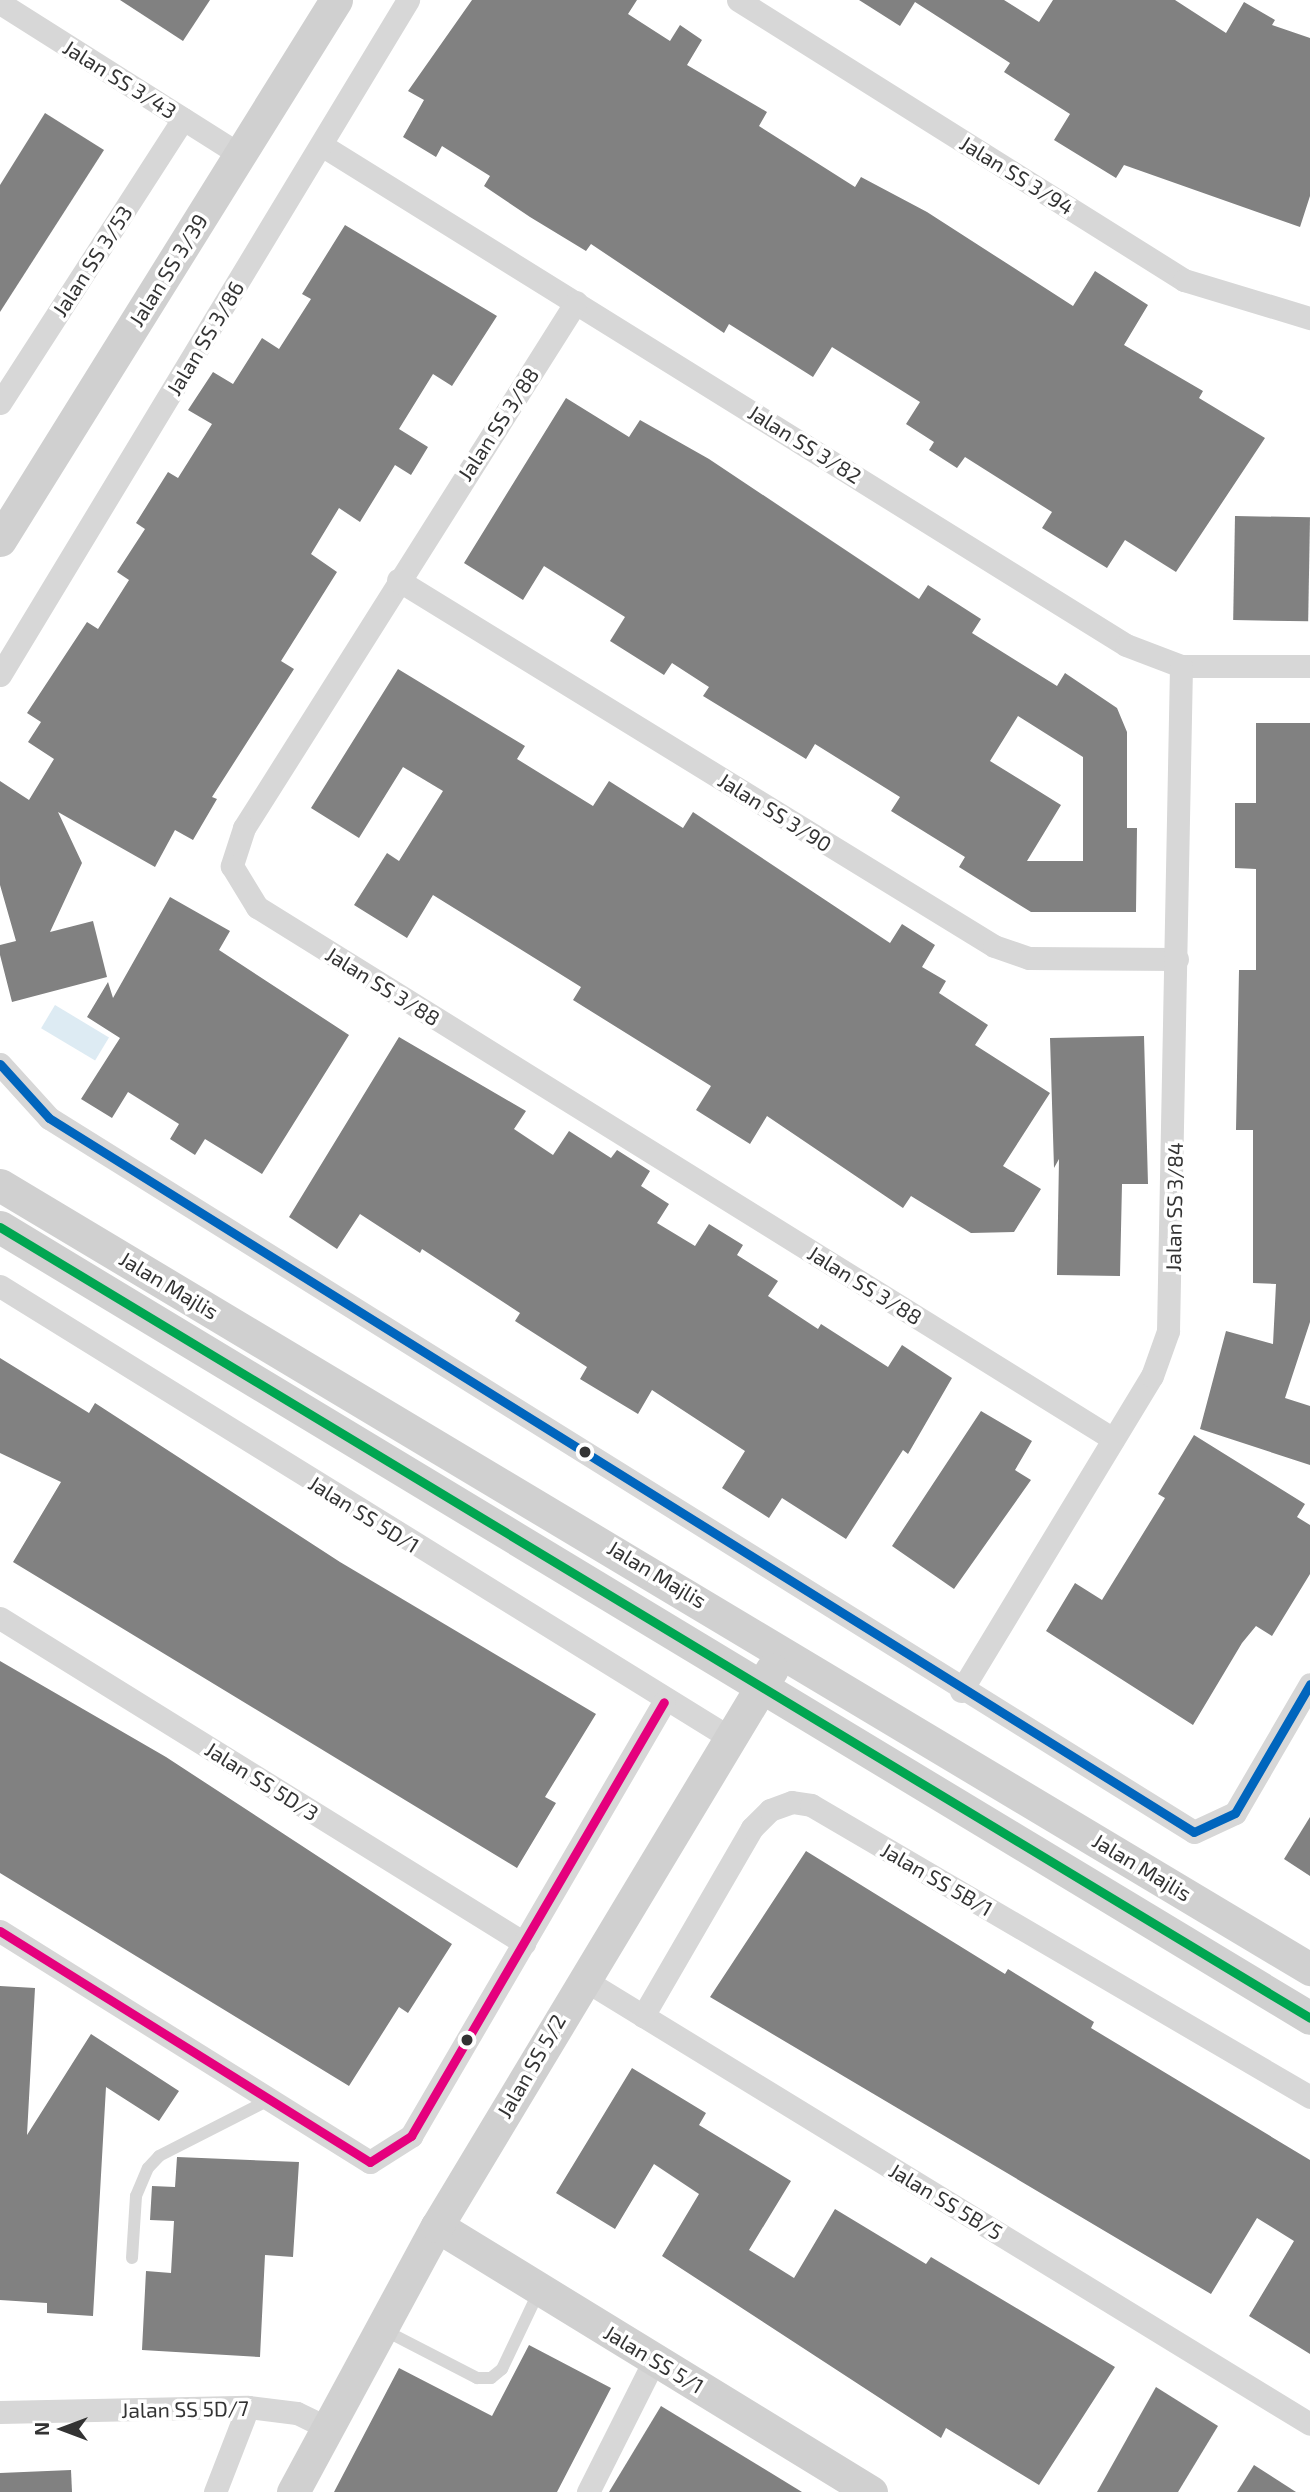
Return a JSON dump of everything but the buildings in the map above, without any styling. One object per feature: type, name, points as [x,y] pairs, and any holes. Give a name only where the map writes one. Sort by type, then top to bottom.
[{"type":"main road","name":"Jalan SS 3/39","points":[[0,540],[336,0]]},
{"type":"main road","name":"Jalan Majlis","points":[[0,1185],[785,1649],[1310,1969]]},
{"type":"main road","name":"Jalan Majlis","points":[[0,1227],[1310,2018]]},
{"type":"main road","name":"Jalan SS 5/2","points":[[293,2492],[324,2426],[437,2226],[583,1979],[785,1649]]},
{"type":"main road","name":"Jalan SS 5/1","points":[[437,2226],[871,2492]]},
{"type":"street","name":"Jalan SS 3/86","points":[[0,675],[323,146],[408,0]]},
{"type":"street","name":"Jalan SS 3/94","points":[[738,0],[1184,280],[1310,318]]},
{"type":"street","name":"Jalan SS 3/43","points":[[0,3],[240,155]]},
{"type":"street","name":"Jalan SS 3/53","points":[[0,403],[183,119]]},
{"type":"street","name":"Jalan SS 3/82","points":[[323,146],[1126,645],[1181,666],[1310,666]]},
{"type":"street","name":"Jalan SS 3/88","points":[[576,302],[398,580],[244,828],[232,866],[257,907],[1113,1439]]},
{"type":"street","name":"Jalan SS 3/90","points":[[398,580],[994,946],[1029,958],[1177,959]]},
{"type":"street","name":"Jalan SS 3/84","points":[[961,1691],[1152,1376],[1168,1331],[1181,666]]},
{"type":"street","points":[[0,1064],[49,1118],[961,1691],[1194,1832],[1221,1822],[1235,1813],[1310,1684]]},
{"type":"street","name":"Jalan SS 5D/1","points":[[0,1286],[664,1702],[730,1738]]},
{"type":"street","name":"Jalan SS 5D/3","points":[[0,1618],[524,1943]]},
{"type":"street","points":[[0,1930],[370,2162],[411,2136],[664,1702]]},
{"type":"street","name":"Jalan SS 5B/1","points":[[643,2015],[752,1828],[770,1810],[792,1802],[811,1805],[1310,2097]]},
{"type":"street","name":"Jalan SS 5B/5","points":[[583,1979],[1310,2424]]},
{"type":"street","points":[[588,2492],[655,2359]]},
{"type":"street","points":[[215,2492],[248,2407]]},
{"type":"street","name":"Jalan SS 5D/7","points":[[0,2412],[248,2407],[297,2413],[324,2426]]},
{"type":"lane","points":[[132,2258],[136,2196],[148,2168],[159,2156],[269,2100]]},
{"type":"lane","points":[[380,2328],[477,2378],[491,2378],[502,2369],[540,2289]]},
{"type":"shaded area","points":[[55,1005],[109,1037],[95,1061],[41,1028]]},
{"type":"transit line","points":[[0,1064],[49,1118],[1194,1832],[1235,1813],[1310,1684]]},
{"type":"transit line","points":[[0,1227],[1310,2018]]},
{"type":"transit line","points":[[0,1931],[370,2162],[411,2136],[664,1702]]}]
